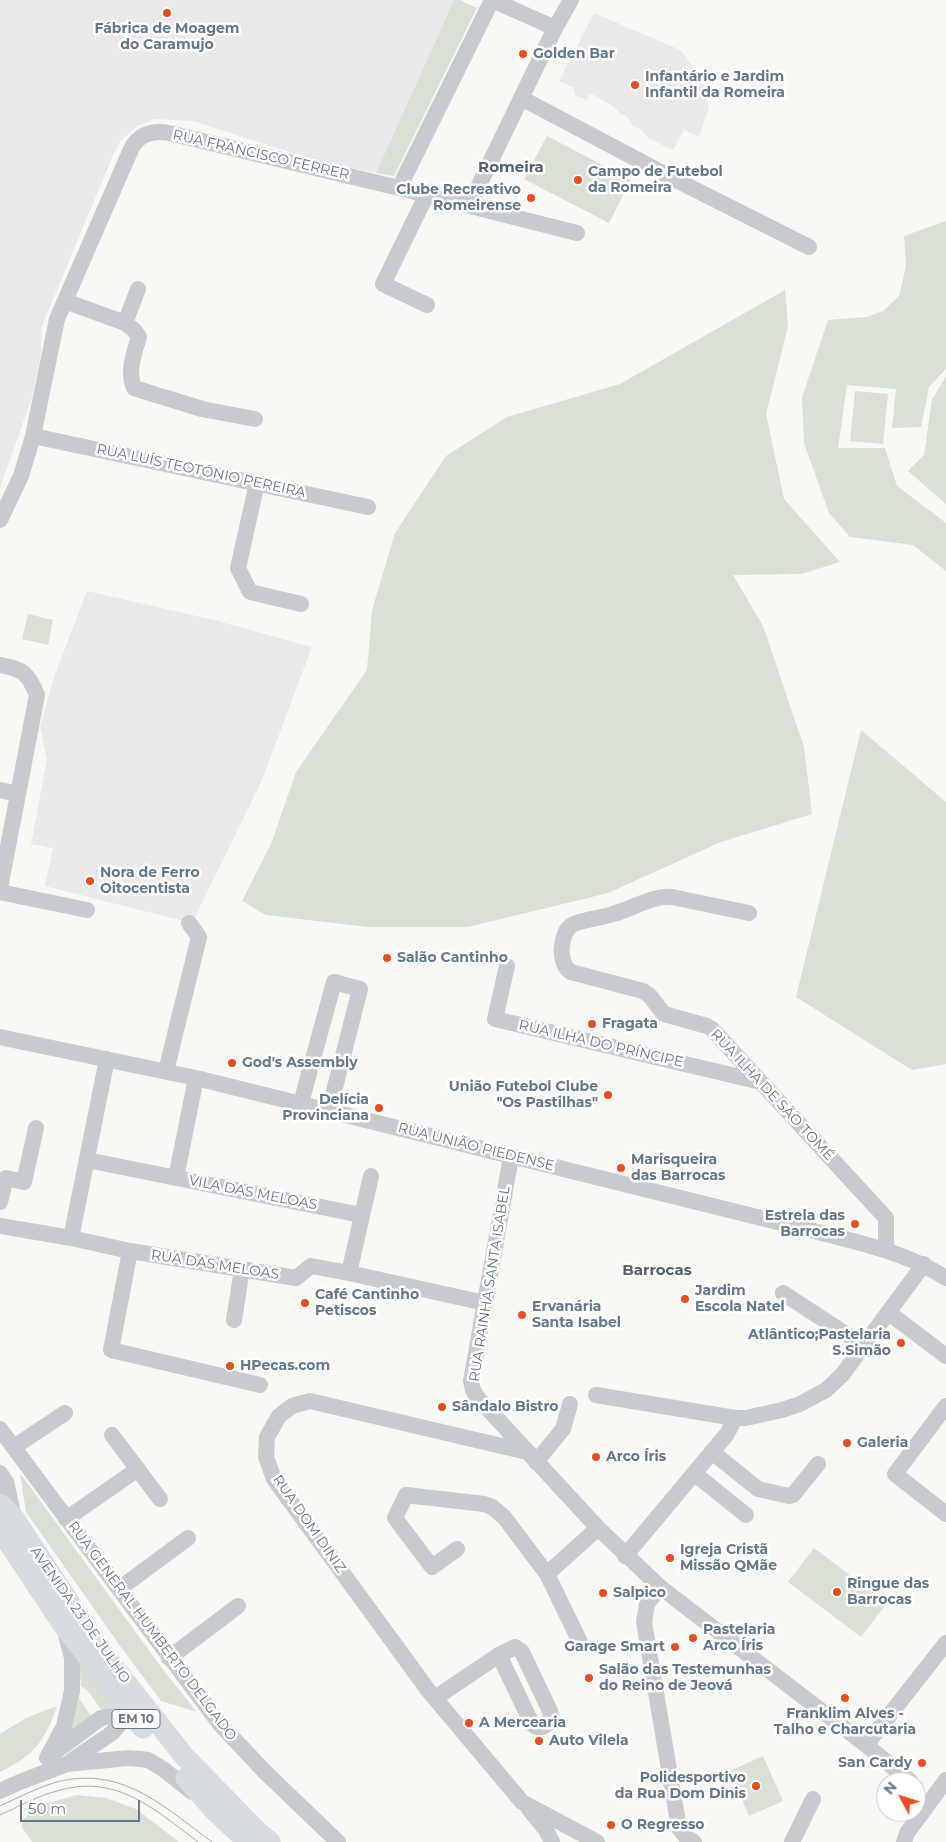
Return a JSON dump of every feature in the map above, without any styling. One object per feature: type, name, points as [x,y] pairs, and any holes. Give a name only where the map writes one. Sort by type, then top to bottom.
[{"type":"main road","name":"AVENIDA 23 DE JULHO","points":[[5,1517],[63,1625],[103,1679],[158,1724],[184,1756],[270,1842]]},
{"type":"main road","name":"AVENIDA 23 DE JULHO","points":[[5,1517],[101,1651],[172,1763],[214,1810],[248,1842]]},
{"type":"street","points":[[399,188],[492,0],[555,28]]},
{"type":"street","points":[[469,206],[555,28],[571,0]]},
{"type":"street","points":[[521,98],[678,181],[809,247]]},
{"type":"street","name":"RUA FRANCISCO FERRER","points":[[0,520],[21,476],[33,436],[57,319],[138,138],[149,133],[169,133],[577,233]]},
{"type":"street","points":[[426,196],[383,284],[427,305]]},
{"type":"street","points":[[125,323],[138,289]]},
{"type":"street","points":[[65,301],[125,323],[134,330],[139,337],[132,364],[131,381],[134,388],[202,409],[256,420]]},
{"type":"street","name":"RUA LUÍS TEOTÓNIO PEREIRA","points":[[33,436],[368,507]]},
{"type":"street","points":[[257,483],[238,568],[250,592],[301,604]]},
{"type":"street","points":[[0,665],[18,668],[30,678],[37,695],[0,888]]},
{"type":"street","points":[[0,790],[18,794]]},
{"type":"street","points":[[0,892],[87,910]]},
{"type":"street","name":"RUA ILHA DE SÃO TOMÉ","points":[[749,913],[672,897],[663,897],[614,914],[573,924],[566,932],[561,956],[567,970],[571,972],[643,992],[650,996],[664,1014],[710,1027],[886,1218],[886,1250]]},
{"type":"street","points":[[166,1071],[199,937],[188,923]]},
{"type":"street","name":"RUA ILHA DO PRÍNCIPE","points":[[507,966],[495,1019],[761,1082]]},
{"type":"street","points":[[301,1103],[334,982],[360,989],[329,1111]]},
{"type":"street","name":"RUA UNIÃO PIEDENSE","points":[[0,1037],[166,1071],[301,1103],[886,1250],[924,1264],[946,1278]]},
{"type":"street","points":[[71,1238],[107,1059]]},
{"type":"street","points":[[176,1178],[196,1078]]},
{"type":"street","points":[[0,1202],[6,1178],[24,1182],[36,1128]]},
{"type":"street","name":"RUA RAINHA SANTA ISABEL","points":[[511,1157],[471,1386],[481,1403],[625,1556],[660,1587],[899,1772]]},
{"type":"street","name":"VILA DAS MELOAS","points":[[87,1160],[361,1215]]},
{"type":"street","points":[[348,1273],[370,1176]]},
{"type":"street","name":"RUA DAS MELOAS","points":[[0,1226],[71,1238],[130,1251],[296,1278],[311,1266],[485,1303]]},
{"type":"street","points":[[130,1251],[111,1350],[260,1385]]},
{"type":"street","points":[[596,1396],[735,1418],[753,1417],[782,1410],[819,1394],[837,1381],[924,1264]]},
{"type":"street","points":[[234,1320],[242,1269]]},
{"type":"street","points":[[783,1293],[864,1346]]},
{"type":"street","points":[[889,1313],[946,1356]]},
{"type":"street","name":"RUA DOM DINIZ","points":[[531,1457],[310,1401],[292,1406],[279,1416],[268,1437],[266,1458],[274,1479],[435,1698],[546,1830],[552,1842]]},
{"type":"street","points":[[531,1457],[563,1429],[570,1404]]},
{"type":"street","points":[[946,1406],[894,1474],[946,1514]]},
{"type":"street","points":[[14,1447],[64,1413]]},
{"type":"street","points":[[625,1556],[729,1431],[735,1418]]},
{"type":"street","name":"RUA GENERAL HUMBERTO DELGADO","points":[[0,1429],[219,1723],[265,1772],[338,1842]]},
{"type":"street","points":[[112,1435],[160,1499]]},
{"type":"street","points":[[712,1452],[758,1489],[789,1496],[793,1495],[818,1464]]},
{"type":"street","points":[[66,1519],[138,1469]]},
{"type":"street","name":"AVENIDA 23 DE JULHO","points":[[0,1473],[6,1482],[5,1517]]},
{"type":"street","points":[[694,1474],[746,1515]]},
{"type":"street","points":[[456,1549],[432,1567],[395,1518],[406,1495],[484,1504],[492,1507],[504,1517],[547,1574],[581,1644]]},
{"type":"street","points":[[547,1574],[598,1528]]},
{"type":"street","points":[[120,1590],[188,1538]]},
{"type":"street","points":[[660,1587],[647,1604],[644,1622],[679,1828],[686,1837],[694,1842]]},
{"type":"street","points":[[169,1658],[238,1606]]},
{"type":"street","points":[[47,1758],[64,1726],[72,1691],[72,1658],[63,1625]]},
{"type":"street","points":[[866,1745],[946,1643]]},
{"type":"street","points":[[435,1698],[499,1655]]},
{"type":"street","points":[[20,1782],[47,1758],[101,1718],[136,1707]]},
{"type":"street","points":[[0,1791],[67,1764],[112,1732],[136,1707]]},
{"type":"street","points":[[67,1764],[129,1758],[148,1760],[163,1769],[214,1810]]},
{"type":"street","points":[[904,1842],[931,1798],[946,1780]]},
{"type":"street","points":[[926,1794],[931,1798]]},
{"type":"street","points":[[792,1842],[813,1798]]},
{"type":"street","name":"RUA DOM DINIZ","points":[[522,1802],[597,1842]]},
{"type":"shaded area","points":[[0,0],[454,0],[376,173],[320,162],[193,121],[154,119],[139,125],[121,140],[42,326],[41,354],[32,397],[0,488]]},
{"type":"shaded area","points":[[454,0],[460,0],[477,8],[394,176],[376,173]]},
{"type":"shaded area","name":"Infantário e Jardim Infantil da Romeira","points":[[594,13],[680,50],[701,77],[709,107],[699,137],[684,130],[673,150],[648,138],[640,129],[633,126],[628,117],[621,114],[613,106],[590,93],[586,100],[575,95],[574,88],[559,81]]},
{"type":"shaded area","name":"Campo de Futebol da Romeira","points":[[547,136],[631,180],[609,223],[524,179]]},
{"type":"shaded area","points":[[946,221],[946,369],[929,387],[921,427],[892,428],[896,389],[847,385],[838,448],[885,448],[897,486],[946,523],[946,571],[913,545],[850,537],[829,513],[804,443],[802,397],[828,320],[867,317],[883,311],[899,296],[906,266],[904,236]]},
{"type":"shaded area","points":[[785,290],[788,326],[766,414],[784,499],[840,562],[801,574],[733,575],[763,626],[804,747],[812,814],[721,842],[608,893],[468,927],[368,927],[266,915],[242,901],[271,844],[296,772],[367,670],[372,610],[395,533],[446,456],[507,417],[620,384]]},
{"type":"shaded area","points":[[946,376],[946,504],[908,471],[924,455],[932,400]]},
{"type":"shaded area","points":[[855,391],[888,394],[883,444],[850,441]]},
{"type":"shaded area","points":[[87,591],[214,620],[312,647],[262,780],[192,923],[45,886],[53,848],[31,844],[47,760],[40,727],[54,677]]},
{"type":"shaded area","points":[[28,614],[53,620],[48,645],[22,639]]},
{"type":"shaded area","points":[[861,730],[946,802],[946,1064],[912,1070],[796,997]]},
{"type":"shaded area","points":[[20,1473],[164,1671],[197,1712],[161,1701],[118,1643],[26,1512]]},
{"type":"shaded area","name":"Ringue das Barrocas","points":[[814,1548],[887,1603],[861,1637],[788,1582]]},
{"type":"shaded area","points":[[79,1661],[117,1703],[103,1712],[88,1691],[81,1686]]},
{"type":"shaded area","points":[[79,1698],[93,1719],[66,1737]]},
{"type":"shaded area","points":[[57,1706],[48,1729],[36,1746],[21,1760],[0,1772],[0,1734],[26,1718]]},
{"type":"shaded area","name":"Polidesportivo da Rua Dom Dinis","points":[[763,1756],[783,1801],[749,1816],[730,1771]]},
{"type":"shaded area","points":[[77,1795],[106,1798],[136,1809],[179,1842],[32,1842],[22,1827],[23,1819],[45,1804]]},
{"type":"tram line","points":[[0,1806],[53,1783],[77,1779],[99,1779],[120,1784],[157,1802],[212,1842]]},
{"type":"tram line","points":[[0,1815],[50,1793],[78,1787],[98,1787],[133,1797],[166,1818],[198,1842]]},
{"type":"place","name":"Fábrica de Moagem do Caramujo","points":[[167,13]]},
{"type":"place","name":"Golden Bar","points":[[523,54]]},
{"type":"place","name":"Infantário e Jardim Infantil da Romeira","points":[[635,85]]},
{"type":"place","name":"Campo de Futebol da Romeira","points":[[578,180]]},
{"type":"place","name":"Clube Recreativo Romeirense","points":[[531,198]]},
{"type":"place","name":"Nora de Ferro Oitocentista","points":[[90,881]]},
{"type":"place","name":"Salão Cantinho","points":[[387,958]]},
{"type":"place","name":"Fragata","points":[[592,1024]]},
{"type":"place","name":"God's Assembly","points":[[232,1063]]},
{"type":"place","name":"União Futebol Clube \"Os Pastilhas\"","points":[[608,1095]]},
{"type":"place","name":"Delícia Provinciana","points":[[379,1108]]},
{"type":"place","name":"Marisqueira das Barrocas","points":[[621,1168]]},
{"type":"place","name":"Estrela das Barrocas","points":[[855,1224]]},
{"type":"place","name":"Jardim Escola Natel","points":[[685,1299]]},
{"type":"place","name":"Café Cantinho Petiscos","points":[[305,1303]]},
{"type":"place","name":"Ervanária Santa Isabel","points":[[522,1315]]},
{"type":"place","name":"Atlântico;Pastelaria S.Simão","points":[[901,1343]]},
{"type":"place","name":"HPecas.com","points":[[230,1366]]},
{"type":"place","name":"Sândalo Bistro","points":[[442,1407]]},
{"type":"place","name":"Galeria","points":[[847,1443]]},
{"type":"place","name":"Arco Íris","points":[[596,1457]]},
{"type":"place","name":"Igreja Cristã Missão QMãe","points":[[670,1558]]},
{"type":"place","name":"Ringue das Barrocas","points":[[837,1592]]},
{"type":"place","name":"Salpico","points":[[603,1593]]},
{"type":"place","name":"Pastelaria Arco Íris","points":[[693,1638]]},
{"type":"place","name":"Garage Smart","points":[[675,1647]]},
{"type":"place","name":"Salão das Testemunhas do Reino de Jeová","points":[[589,1678]]},
{"type":"place","name":"Franklim Alves - Talho e Charcutaria","points":[[845,1698]]},
{"type":"place","name":"A Mercearia","points":[[469,1723]]},
{"type":"place","name":"Auto Vilela","points":[[539,1741]]},
{"type":"place","name":"San Cardy","points":[[922,1763]]},
{"type":"place","name":"Polidesportivo da Rua Dom Dinis","points":[[756,1786]]},
{"type":"place","name":"O Regresso","points":[[611,1825]]},
{"type":"district","name":"Romeira","points":[[511,168]]},
{"type":"district","name":"Barrocas","points":[[657,1271]]}]
